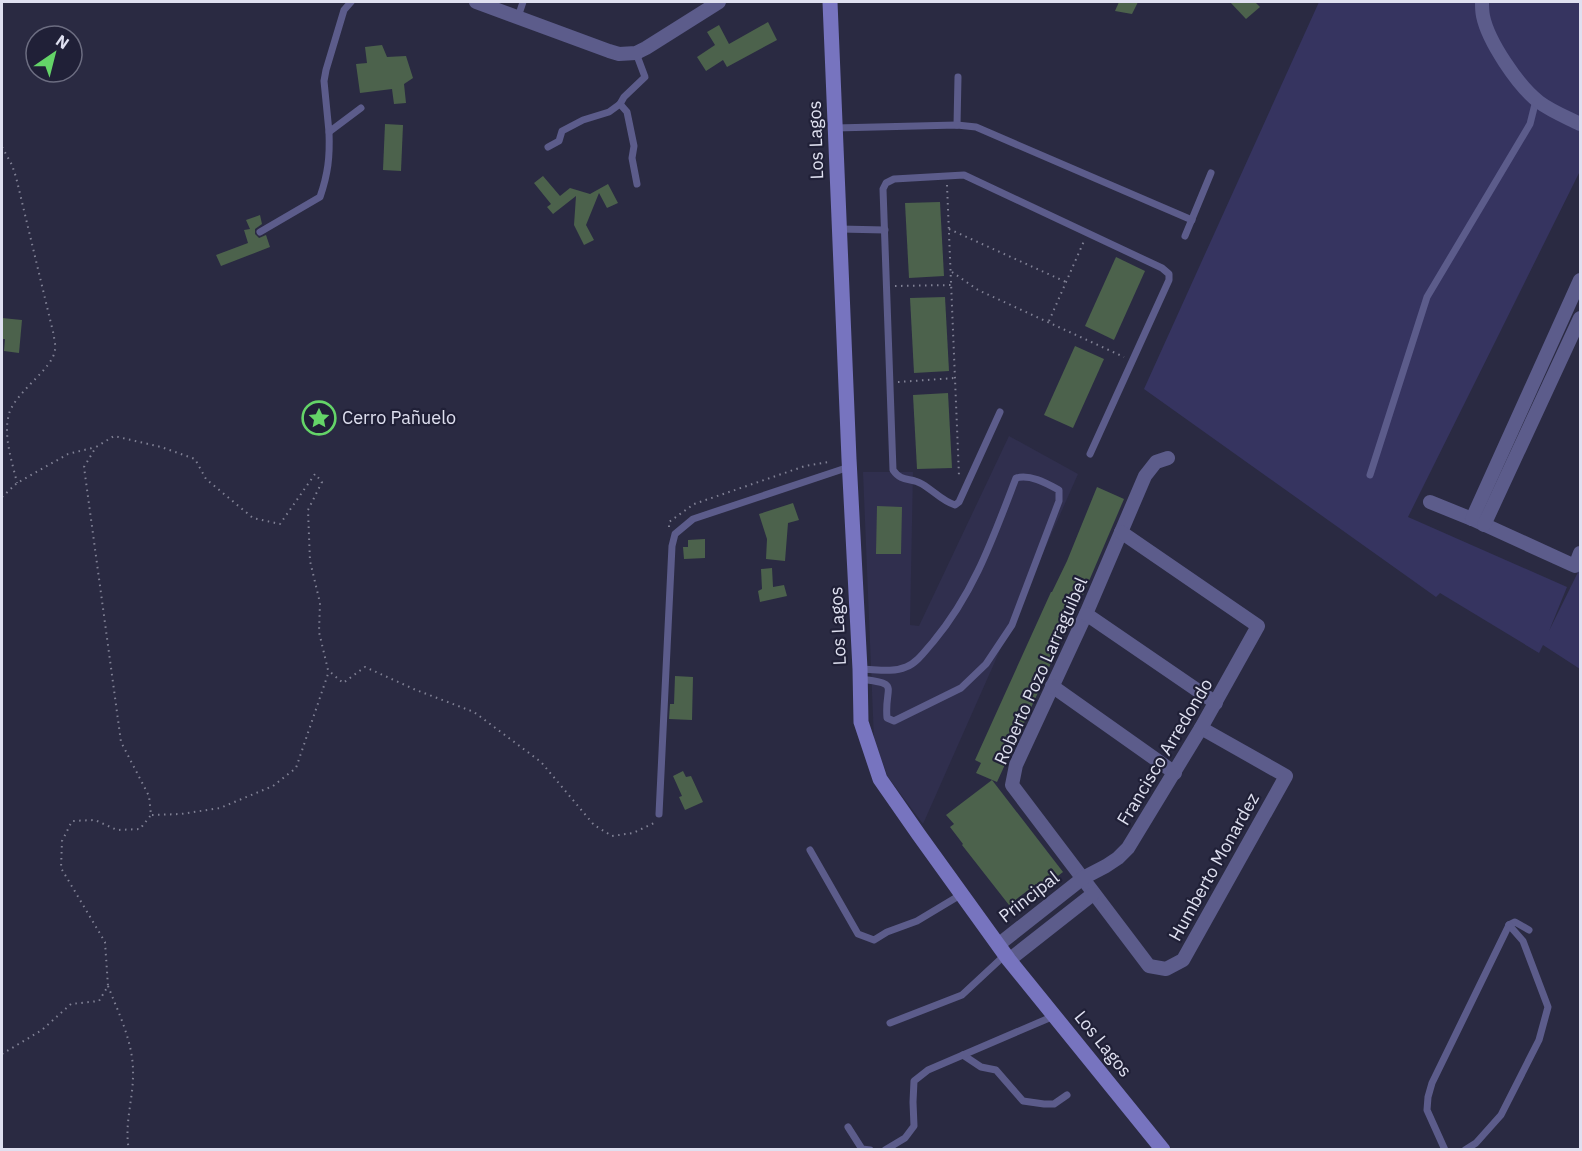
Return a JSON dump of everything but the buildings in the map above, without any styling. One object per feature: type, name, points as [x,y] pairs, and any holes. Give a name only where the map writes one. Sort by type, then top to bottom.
[{"type":"main road","name":"Los Lagos","points":[[830,2],[861,722],[880,779],[1004,953],[1163,1149]]},
{"type":"street","points":[[476,2],[619,54],[636,53],[646,48],[718,2]]},
{"type":"street","points":[[1482,2],[1482,15],[1493,42],[1517,79],[1536,100],[1549,109],[1581,124]]},
{"type":"street","points":[[1478,522],[1524,404],[1581,280]]},
{"type":"street","points":[[1478,522],[1538,410],[1581,318]]},
{"type":"street","points":[[1524,404],[1538,410]]},
{"type":"street","name":"Roberto Pozo Larraguibel","points":[[1093,894],[1012,785],[1016,765],[1086,614],[1145,476],[1155,462],[1168,458]]},
{"type":"street","points":[[1430,502],[1578,559]]},
{"type":"street","name":"Francisco Arredondo","points":[[1083,878],[1106,866],[1128,848],[1216,703],[1258,626],[1121,532]]},
{"type":"street","points":[[1086,614],[1216,703]]},
{"type":"street","points":[[1053,686],[1175,772]]},
{"type":"street","name":"Humberto Monardez","points":[[1093,894],[1149,966],[1166,969],[1183,960],[1286,776],[1201,728]]},
{"type":"street","name":"Principal","points":[[1004,953],[1083,878]]},
{"type":"street","name":"Principal","points":[[1004,953],[1093,894]]},
{"type":"lane","points":[[260,232],[320,197],[330,159],[324,81],[344,10],[351,2]]},
{"type":"lane","points":[[518,17],[524,2]]},
{"type":"lane","points":[[548,147],[559,141],[562,131],[583,120],[609,112],[620,104],[624,97],[645,77],[636,53]]},
{"type":"lane","points":[[957,125],[958,77]]},
{"type":"lane","points":[[1370,475],[1427,297],[1530,124],[1536,100]]},
{"type":"lane","points":[[620,104],[627,112],[634,146],[632,158],[638,184]]},
{"type":"lane","points":[[329,132],[361,108]]},
{"type":"lane","points":[[836,128],[957,125],[976,127],[1192,220]]},
{"type":"lane","points":[[1185,236],[1211,173]]},
{"type":"lane","points":[[1000,412],[967,486],[955,505],[947,502],[921,483],[902,479],[893,470],[883,189],[886,183],[894,179],[964,175],[1162,268],[1168,274],[1169,280],[1090,454]]},
{"type":"lane","points":[[840,230],[885,230]]},
{"type":"lane","points":[[659,814],[672,546],[675,534],[693,519],[849,463]]},
{"type":"lane","points":[[1024,476],[1059,490],[1059,501],[1012,625],[986,664],[971,679],[961,688],[894,721],[887,718],[888,686],[885,682],[860,674],[907,667],[928,648],[962,602],[975,577],[1016,478],[1024,476]]},
{"type":"lane","points":[[810,850],[858,934],[874,940],[887,932],[917,921],[962,894]]},
{"type":"lane","points":[[1445,1149],[1428,1110],[1428,1097],[1432,1083],[1509,925],[1515,922],[1528,930]]},
{"type":"lane","points":[[1465,1149],[1476,1143],[1501,1115],[1539,1040],[1548,1007],[1523,941],[1509,925]]},
{"type":"lane","points":[[890,1023],[962,995],[976,984],[1004,953]]},
{"type":"lane","points":[[885,1149],[905,1138],[914,1126],[914,1081],[928,1070],[1055,1016]]},
{"type":"lane","points":[[963,1055],[981,1067],[996,1070],[1023,1101],[1054,1104],[1067,1095]]},
{"type":"lane","points":[[848,1127],[862,1149],[870,1149]]},
{"type":"path","points":[[2,147],[16,177],[54,336],[55,351],[51,359],[16,399],[9,412],[6,430],[17,483]]},
{"type":"path","points":[[946,176],[952,272],[959,482],[967,486]]},
{"type":"path","points":[[949,229],[1066,282]]},
{"type":"path","points":[[1048,322],[1088,233]]},
{"type":"path","points":[[952,272],[978,290],[1132,360]]},
{"type":"path","points":[[886,286],[952,285]]},
{"type":"path","points":[[890,383],[955,378]]},
{"type":"path","points":[[2,497],[17,483],[69,454],[96,447],[114,436],[161,447],[195,459],[206,479],[253,518],[280,524],[315,474],[322,482],[308,510],[310,561],[320,603],[319,632],[329,671],[296,768],[273,786],[220,808],[181,814],[151,815]]},
{"type":"path","points":[[96,447],[84,467],[121,742],[149,796],[151,815],[140,829],[117,830],[96,820],[72,821],[62,842],[61,867],[105,942],[108,986],[128,1036],[134,1074],[128,1116],[129,1149]]},
{"type":"path","points":[[668,534],[669,522],[694,504],[806,466],[849,463]]},
{"type":"path","points":[[329,671],[343,683],[365,667],[474,712],[541,762],[594,825],[612,836],[633,833],[654,823]]},
{"type":"path","points":[[2,1054],[42,1030],[71,1004],[99,1001],[108,986]]},
{"type":"shaded area","points":[[1319,2],[1580,2],[1580,171],[1408,517],[1567,587],[1549,631],[1580,568],[1580,669],[1543,645],[1539,653],[1440,593],[1436,597],[1144,389]]},
{"type":"shaded area","points":[[1009,436],[1078,474],[923,824],[888,777],[874,740],[863,472],[913,472],[910,625],[919,626]]},
{"type":"place","name":"Cerro Pañuelo","points":[[319,418]]}]
